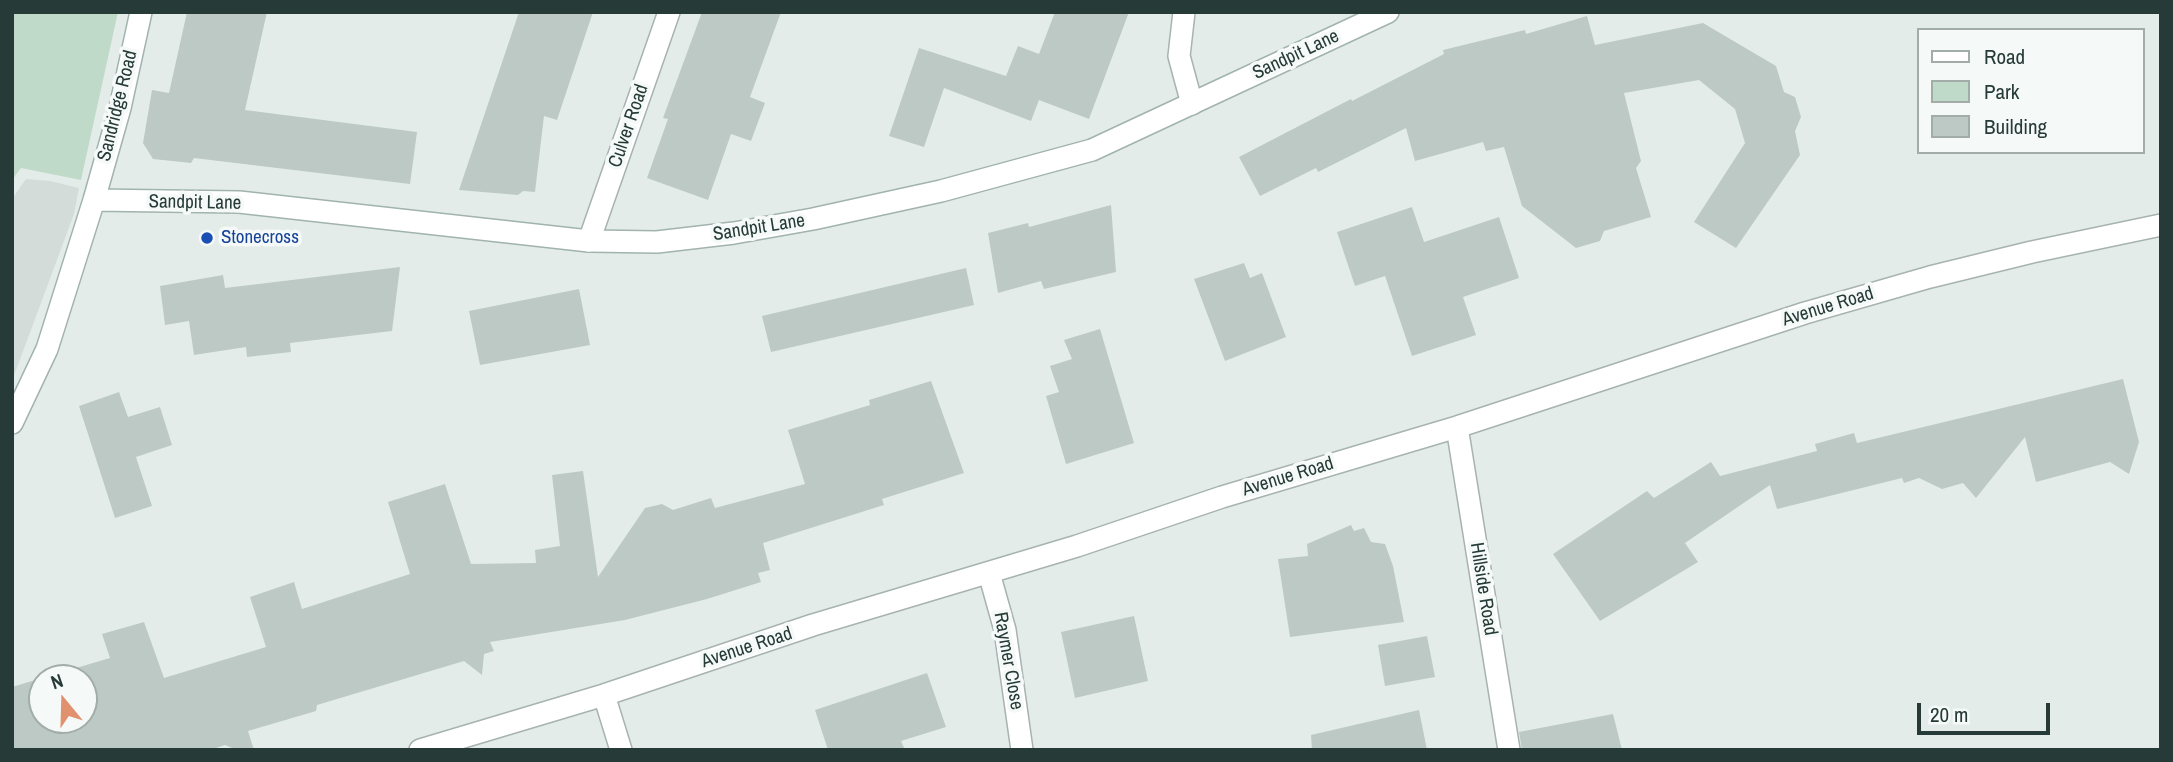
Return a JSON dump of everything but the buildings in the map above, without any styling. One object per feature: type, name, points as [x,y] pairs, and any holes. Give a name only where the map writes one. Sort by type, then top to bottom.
[{"type":"street","name":"Sandridge Road","points":[[94,200],[120,108],[141,12]]},
{"type":"street","name":"Culver Road","points":[[589,241],[669,12]]},
{"type":"street","points":[[1184,12],[1179,56],[1192,104]]},
{"type":"street","name":"Sandpit Lane","points":[[94,200],[239,202],[589,241],[657,242],[734,233],[941,191],[1092,150],[1388,12]]},
{"type":"street","points":[[12,423],[47,349],[94,200]]},
{"type":"street","name":"Avenue Road","points":[[420,750],[604,695],[813,625],[989,573],[1236,493],[1457,427],[1805,313],[2032,252],[2161,225]]},
{"type":"street","name":"Hillside Road","points":[[1457,427],[1509,750]]},
{"type":"street","name":"Raymer Close","points":[[989,573],[1005,630],[1022,750]]},
{"type":"street","points":[[604,695],[621,750]]},
{"type":"shaded area","points":[[26,179],[79,188],[74,214],[12,381],[12,199]]},
{"type":"green space","points":[[12,12],[118,12],[81,180],[21,168],[12,180]]},
{"type":"place","name":"Stonecross","points":[[207,238]]}]
